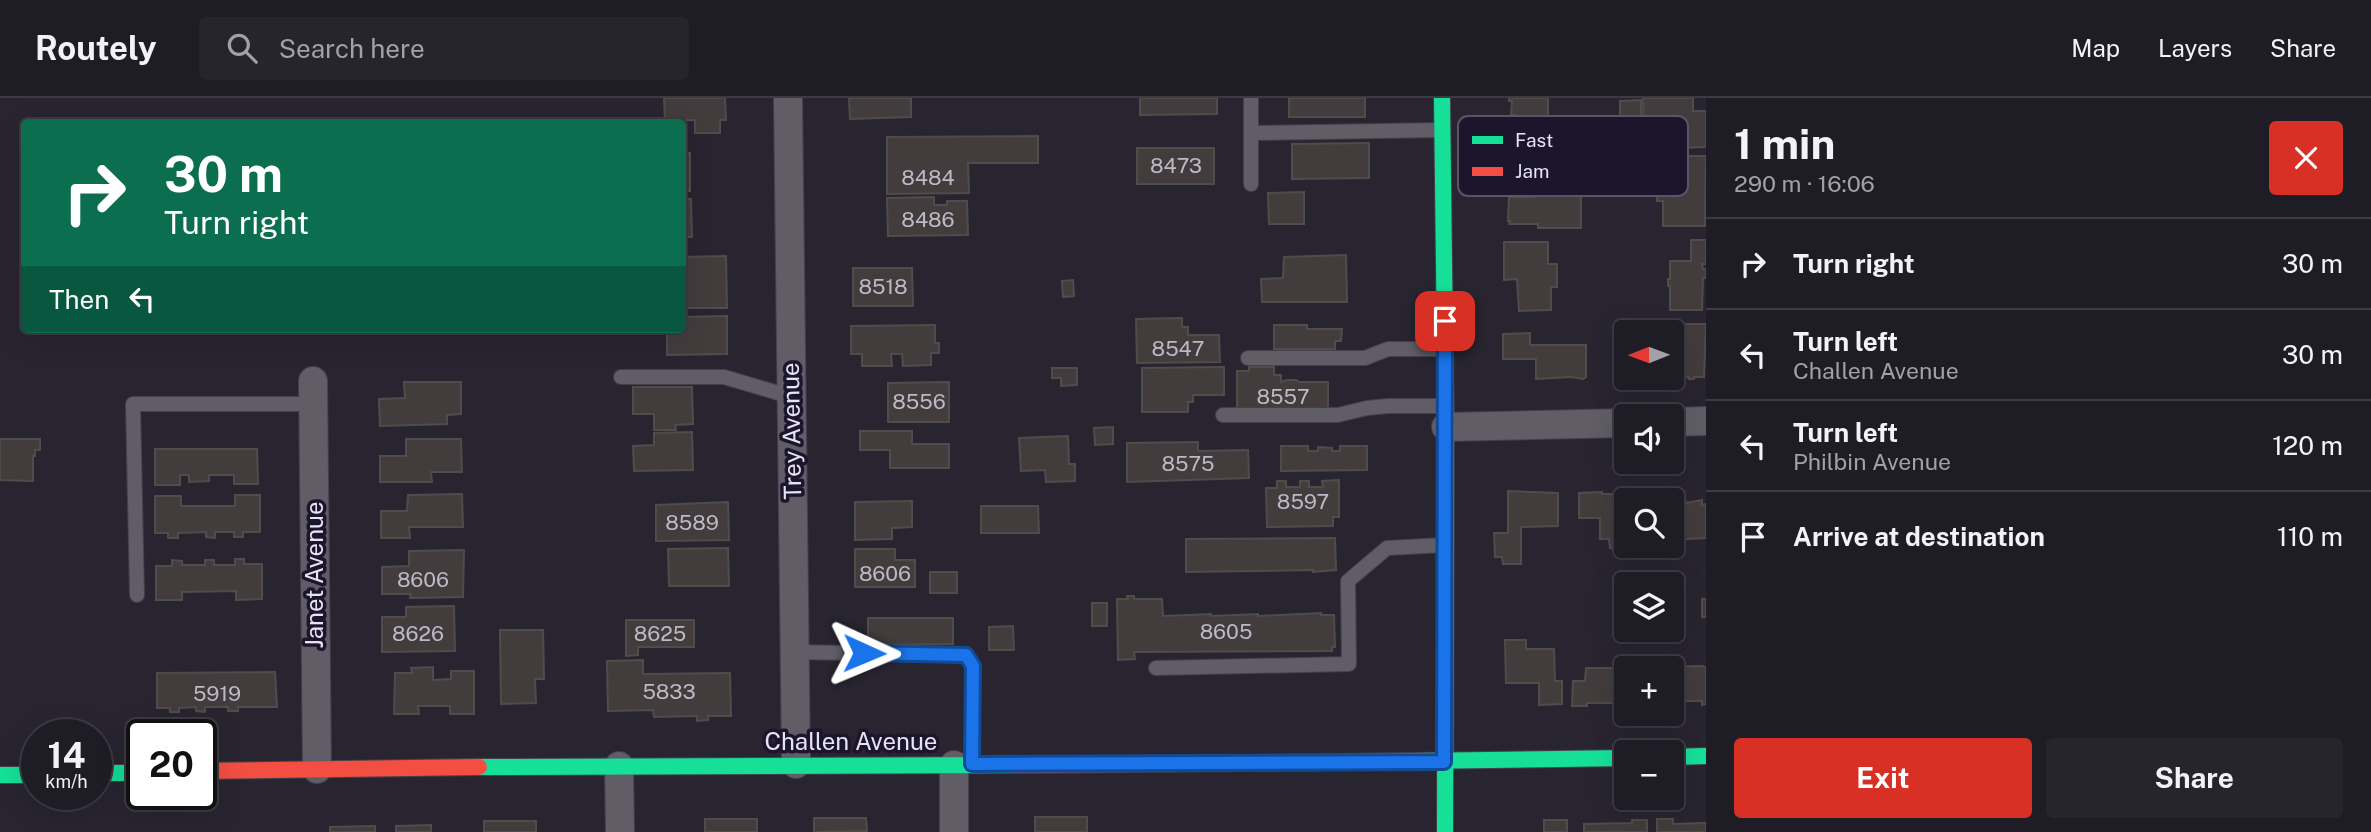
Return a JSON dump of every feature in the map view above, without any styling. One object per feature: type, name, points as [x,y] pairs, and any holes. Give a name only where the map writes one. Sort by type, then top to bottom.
[{"type":"street","name":"Trey Avenue","points":[[789,98],[796,764]]},
{"type":"street","points":[[1442,98],[1446,417],[1445,832]]},
{"type":"street","name":"Janet Avenue","points":[[313,392],[317,769]]},
{"type":"street","points":[[1446,417],[1614,423]]},
{"type":"street","points":[[1684,422],[1706,421]]},
{"type":"street","points":[[1684,757],[1706,756]]},
{"type":"street","name":"Challen Avenue","points":[[217,771],[796,764],[1444,762],[1614,758]]},
{"type":"street","points":[[954,832],[963,765]]},
{"type":"street","points":[[619,766],[620,832]]},
{"type":"street","points":[[0,775],[21,775]]},
{"type":"lane","points":[[1251,98],[1251,184]]},
{"type":"lane","points":[[1251,133],[1443,130]]},
{"type":"lane","points":[[1248,358],[1365,358],[1388,349],[1445,349]]},
{"type":"lane","points":[[621,377],[724,377],[792,397]]},
{"type":"lane","points":[[137,595],[133,404],[313,392]]},
{"type":"lane","points":[[1223,415],[1338,415],[1388,406],[1446,417]]},
{"type":"lane","points":[[1156,668],[1349,664],[1348,581],[1387,548],[1445,545]]},
{"type":"lane","points":[[794,652],[966,655],[973,666],[963,765]]},
{"type":"building","points":[[664,98],[725,98],[726,120],[720,120],[720,133],[695,133],[695,120],[665,119]]},
{"type":"building","points":[[849,98],[911,98],[911,117],[850,119]]},
{"type":"building","points":[[1140,98],[1217,98],[1217,114],[1140,115]]},
{"type":"building","points":[[1289,98],[1365,98],[1365,117],[1289,117]]},
{"type":"building","points":[[1509,98],[1548,98],[1548,116],[1511,115],[1512,101],[1509,101]]},
{"type":"building","points":[[1643,98],[1693,98],[1693,111],[1706,111],[1706,147],[1688,148],[1688,116],[1643,116]]},
{"type":"building","points":[[1641,100],[1641,116],[1620,116],[1620,101]]},
{"type":"building","points":[[1038,136],[1038,163],[968,163],[969,193],[887,194],[887,137]]},
{"type":"building","points":[[1369,143],[1369,178],[1292,179],[1292,144]]},
{"type":"building","points":[[1137,148],[1214,148],[1214,184],[1137,184]]},
{"type":"building","points":[[686,153],[690,153],[690,191],[686,191]]},
{"type":"building","points":[[1688,156],[1706,156],[1705,226],[1663,226],[1663,201],[1657,201],[1657,196],[1688,196]]},
{"type":"building","points":[[1304,192],[1304,224],[1269,224],[1268,193]]},
{"type":"building","points":[[1581,196],[1581,228],[1538,228],[1538,224],[1509,224],[1509,197]]},
{"type":"building","points":[[934,197],[934,205],[947,205],[947,201],[967,201],[968,235],[888,236],[887,198]]},
{"type":"building","points":[[686,199],[691,199],[692,237],[686,237]]},
{"type":"building","points":[[1691,240],[1706,240],[1706,264],[1702,264],[1703,269],[1706,269],[1706,278],[1703,278],[1702,310],[1670,310],[1670,261],[1691,261]]},
{"type":"building","points":[[1504,242],[1548,242],[1548,264],[1557,264],[1557,287],[1551,287],[1551,310],[1519,311],[1517,279],[1504,280]]},
{"type":"building","points":[[1346,255],[1347,302],[1262,302],[1261,279],[1283,278],[1284,257]]},
{"type":"building","points":[[726,256],[727,308],[686,308],[686,257]]},
{"type":"building","points":[[853,268],[912,268],[913,306],[853,306]]},
{"type":"building","points":[[1073,280],[1074,296],[1063,297],[1062,281]]},
{"type":"building","points":[[727,316],[727,354],[667,355],[667,333],[686,333],[686,317]]},
{"type":"building","points":[[1182,318],[1182,327],[1188,327],[1188,335],[1219,335],[1220,362],[1137,363],[1136,319]]},
{"type":"building","points":[[1684,324],[1706,324],[1704,377],[1684,377]]},
{"type":"building","points":[[935,325],[935,343],[939,343],[939,353],[931,353],[931,365],[903,366],[902,354],[891,354],[892,366],[862,366],[862,354],[851,354],[851,326]]},
{"type":"building","points":[[1274,325],[1342,329],[1341,341],[1335,341],[1335,349],[1274,349]]},
{"type":"building","points":[[1530,333],[1530,345],[1586,345],[1586,377],[1536,379],[1536,359],[1503,359],[1503,334]]},
{"type":"building","points":[[1224,367],[1224,395],[1193,395],[1193,402],[1188,402],[1188,412],[1142,412],[1142,368]]},
{"type":"building","points":[[1249,367],[1274,367],[1274,375],[1281,375],[1281,382],[1328,382],[1328,411],[1237,412],[1237,371],[1249,371]]},
{"type":"building","points":[[1052,368],[1077,368],[1077,385],[1061,386],[1061,378],[1052,378]]},
{"type":"building","points":[[404,382],[461,382],[461,414],[447,415],[447,424],[380,426],[379,399],[405,398]]},
{"type":"building","points":[[949,382],[949,422],[888,422],[888,383]]},
{"type":"building","points":[[633,387],[692,387],[693,424],[675,425],[676,430],[654,430],[654,414],[633,414]]},
{"type":"building","points":[[1113,427],[1113,444],[1095,445],[1094,428]]},
{"type":"building","points":[[860,431],[912,431],[912,444],[949,444],[949,468],[890,468],[890,450],[860,450]]},
{"type":"building","points":[[692,432],[693,470],[634,471],[633,446],[654,445],[654,433]]},
{"type":"building","points":[[1068,436],[1069,464],[1075,464],[1075,481],[1046,482],[1045,470],[1021,471],[1019,438]]},
{"type":"building","points":[[0,439],[40,439],[40,450],[35,450],[33,456],[33,481],[0,480]]},
{"type":"building","points":[[406,439],[461,439],[462,472],[431,472],[432,482],[380,482],[380,456],[406,456]]},
{"type":"building","points":[[1198,442],[1198,451],[1248,450],[1249,478],[1127,482],[1127,443]]},
{"type":"building","points":[[1281,446],[1308,446],[1308,451],[1318,451],[1318,447],[1340,451],[1340,446],[1367,446],[1367,470],[1281,471]]},
{"type":"building","points":[[155,449],[257,449],[258,484],[234,484],[234,475],[209,475],[209,481],[189,482],[189,475],[180,475],[180,485],[155,485]]},
{"type":"building","points":[[1339,480],[1339,517],[1333,517],[1333,526],[1267,527],[1266,488],[1277,488],[1277,481],[1286,481],[1286,487],[1300,487],[1300,481],[1309,481],[1309,487],[1323,487],[1322,481]]},
{"type":"building","points":[[1508,491],[1558,493],[1558,526],[1521,527],[1521,564],[1503,564],[1502,557],[1495,557],[1494,533],[1508,533]]},
{"type":"building","points":[[1684,491],[1686,503],[1702,500],[1702,505],[1706,504],[1706,538],[1684,539]]},
{"type":"building","points":[[1579,493],[1614,494],[1614,548],[1610,548],[1609,539],[1600,539],[1600,518],[1579,518]]},
{"type":"building","points":[[462,494],[463,527],[409,527],[410,538],[381,538],[381,511],[407,511],[408,495]]},
{"type":"building","points":[[235,495],[260,495],[260,532],[243,532],[243,537],[234,537],[234,532],[215,532],[215,538],[206,537],[206,532],[178,533],[178,538],[168,538],[168,533],[155,533],[155,496],[181,496],[181,506],[235,506]]},
{"type":"building","points":[[912,501],[912,527],[892,528],[892,539],[855,540],[855,502]]},
{"type":"building","points":[[728,502],[729,540],[656,541],[656,505]]},
{"type":"building","points":[[981,506],[1038,506],[1039,533],[981,533]]},
{"type":"building","points":[[1335,538],[1336,570],[1186,572],[1186,539]]},
{"type":"building","points":[[728,548],[729,586],[669,586],[668,549]]},
{"type":"building","points":[[855,549],[895,549],[895,560],[915,560],[915,587],[855,587]]},
{"type":"building","points":[[464,550],[463,597],[410,598],[411,594],[382,594],[382,567],[409,566],[409,551]]},
{"type":"building","points":[[235,559],[244,559],[244,564],[262,564],[262,599],[236,600],[236,591],[182,592],[182,600],[156,600],[156,566],[172,566],[172,560],[182,561],[182,565],[205,565],[205,560],[214,560],[214,565],[235,565]]},
{"type":"building","points":[[930,572],[957,572],[957,593],[930,593]]},
{"type":"building","points":[[1127,596],[1134,596],[1134,599],[1162,599],[1163,616],[1334,615],[1335,647],[1332,647],[1332,651],[1134,652],[1135,659],[1118,660],[1117,599],[1128,599]]},
{"type":"building","points":[[1702,599],[1706,599],[1706,617],[1702,617]]},
{"type":"building","points":[[1092,603],[1107,603],[1107,626],[1092,626]]},
{"type":"building","points":[[454,606],[455,651],[382,652],[382,617],[406,617],[406,607]]},
{"type":"building","points":[[868,618],[953,618],[953,644],[868,645]]},
{"type":"building","points":[[626,620],[694,620],[694,647],[638,647],[638,655],[626,656]]},
{"type":"building","points":[[1013,626],[1014,650],[989,650],[989,627]]},
{"type":"building","points":[[500,630],[543,630],[544,679],[535,679],[536,703],[501,704]]},
{"type":"building","points":[[1505,640],[1526,640],[1526,649],[1554,649],[1555,681],[1562,681],[1562,704],[1539,705],[1539,683],[1506,683]]},
{"type":"building","points":[[643,660],[643,674],[730,673],[731,716],[708,716],[708,720],[697,721],[697,716],[654,717],[653,710],[608,711],[607,661]]},
{"type":"building","points":[[1684,666],[1706,668],[1706,704],[1702,705],[1702,701],[1684,701]]},
{"type":"building","points":[[433,667],[433,680],[451,679],[451,671],[474,671],[474,714],[450,714],[450,706],[418,706],[419,714],[394,714],[395,673],[412,673],[411,668]]},
{"type":"building","points":[[1586,668],[1614,668],[1614,703],[1572,706],[1573,681],[1585,681]]},
{"type":"building","points":[[275,672],[277,707],[238,707],[238,711],[228,711],[228,707],[205,707],[205,712],[196,711],[196,707],[179,708],[179,712],[170,712],[170,708],[157,708],[157,673]]},
{"type":"building","points":[[1035,817],[1087,817],[1087,832],[1037,832]]},
{"type":"building","points":[[814,818],[866,818],[867,831],[814,832]]},
{"type":"building","points":[[705,819],[757,819],[757,832],[705,832]]},
{"type":"building","points":[[1657,819],[1673,819],[1673,824],[1706,823],[1706,832],[1657,832]]},
{"type":"building","points":[[1544,820],[1567,820],[1567,832],[1544,832]]},
{"type":"building","points":[[1632,820],[1647,820],[1647,832],[1584,832],[1584,824],[1632,823]]},
{"type":"building","points":[[484,821],[536,821],[536,832],[484,832]]},
{"type":"building","points":[[431,825],[431,832],[396,832],[396,826]]},
{"type":"building","points":[[375,826],[375,832],[330,832],[330,827]]},
{"type":"traffic: fast","points":[[1442,98],[1446,427],[1445,832]]},
{"type":"traffic: fast","points":[[1684,757],[1706,756]]},
{"type":"traffic: fast","points":[[1341,762],[1614,758]]},
{"type":"traffic: fast","points":[[479,767],[1013,765]]},
{"type":"traffic: fast","points":[[112,773],[126,773]]},
{"type":"traffic: fast","points":[[0,775],[21,775]]},
{"type":"traffic: jam","points":[[1013,765],[1341,762]]},
{"type":"traffic: jam","points":[[217,771],[479,767]]},
{"type":"route","points":[[864,653],[966,655],[973,666],[972,764],[1444,762],[1445,321]]}]
